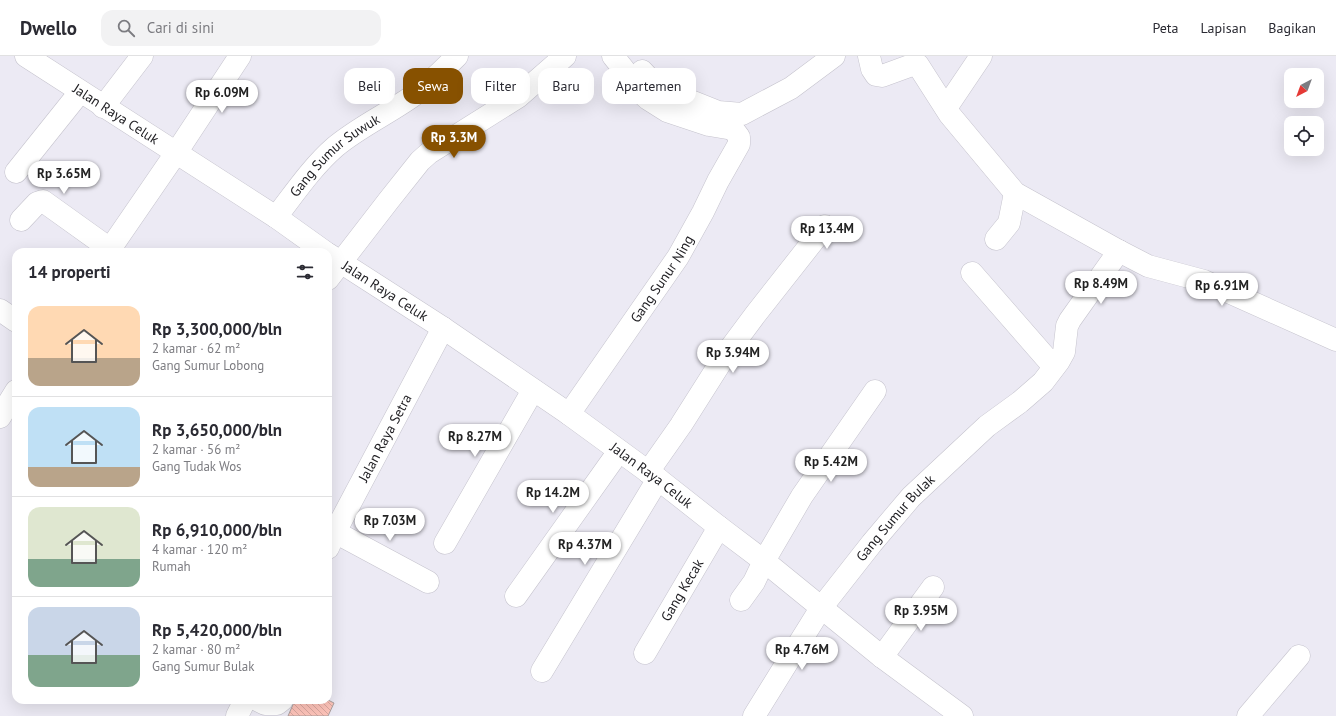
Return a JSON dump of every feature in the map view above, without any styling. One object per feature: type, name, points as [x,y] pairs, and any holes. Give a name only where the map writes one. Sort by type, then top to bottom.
[{"type":"main road","name":"Jalan Raya Celuk","points":[[26,56],[276,217],[313,248]]},
{"type":"main road","points":[[103,107],[142,56]]},
{"type":"main road","points":[[111,248],[240,56]]},
{"type":"main road","name":"Gang Sumur Suwuk","points":[[276,217],[317,165],[335,148],[349,137],[429,84],[457,56]]},
{"type":"main road","points":[[332,260],[389,200],[420,161],[429,153],[518,97],[565,56]]},
{"type":"main road","name":"Gang Sunur Ning","points":[[569,414],[678,257],[739,144],[739,137],[733,129],[708,125],[667,111],[648,99],[638,90],[613,56]]},
{"type":"main road","points":[[630,56],[646,77],[658,88],[718,112],[742,114],[791,88],[834,56]]},
{"type":"main road","points":[[869,56],[872,69],[876,75],[882,76],[915,64],[918,65],[955,122],[1015,193],[1148,266],[1204,281],[1336,340]]},
{"type":"main road","points":[[946,108],[981,56]]},
{"type":"main road","points":[[16,172],[80,92]]},
{"type":"main road","points":[[996,240],[1010,223],[1015,193]]},
{"type":"main road","points":[[21,220],[37,202],[43,201],[105,248]]},
{"type":"main road","points":[[542,670],[681,425],[726,354],[825,226]]},
{"type":"main road","points":[[1059,360],[1067,326],[1070,320],[1119,251]]},
{"type":"main road","name":"Jalan Raya Celuk","points":[[332,263],[443,328],[569,414],[653,475],[718,527],[764,561],[882,657],[959,715]]},
{"type":"main road","points":[[972,273],[1059,360]]},
{"type":"main road","points":[[0,310],[12,319]]},
{"type":"main road","name":"Jalan Raya Setra","points":[[332,538],[443,328]]},
{"type":"main road","name":"Gang Sumur Bulak","points":[[754,716],[821,608],[872,543],[911,497],[982,431],[1043,382],[1059,360]]},
{"type":"main road","points":[[445,543],[533,390]]},
{"type":"main road","points":[[741,600],[754,582],[764,561],[802,496],[875,391]]},
{"type":"main road","points":[[0,417],[12,398]]},
{"type":"main road","points":[[516,596],[619,451]]},
{"type":"main road","name":"Gang Kecak","points":[[645,653],[718,527]]},
{"type":"main road","points":[[332,540],[428,582]]},
{"type":"main road","points":[[882,657],[933,586]]},
{"type":"main road","points":[[1248,716],[1299,656]]},
{"type":"main road","points":[[237,716],[243,704]]},
{"type":"main road","points":[[266,704],[277,704]]},
{"type":"building","points":[[334,703],[328,716],[288,716],[293,704]]}]
